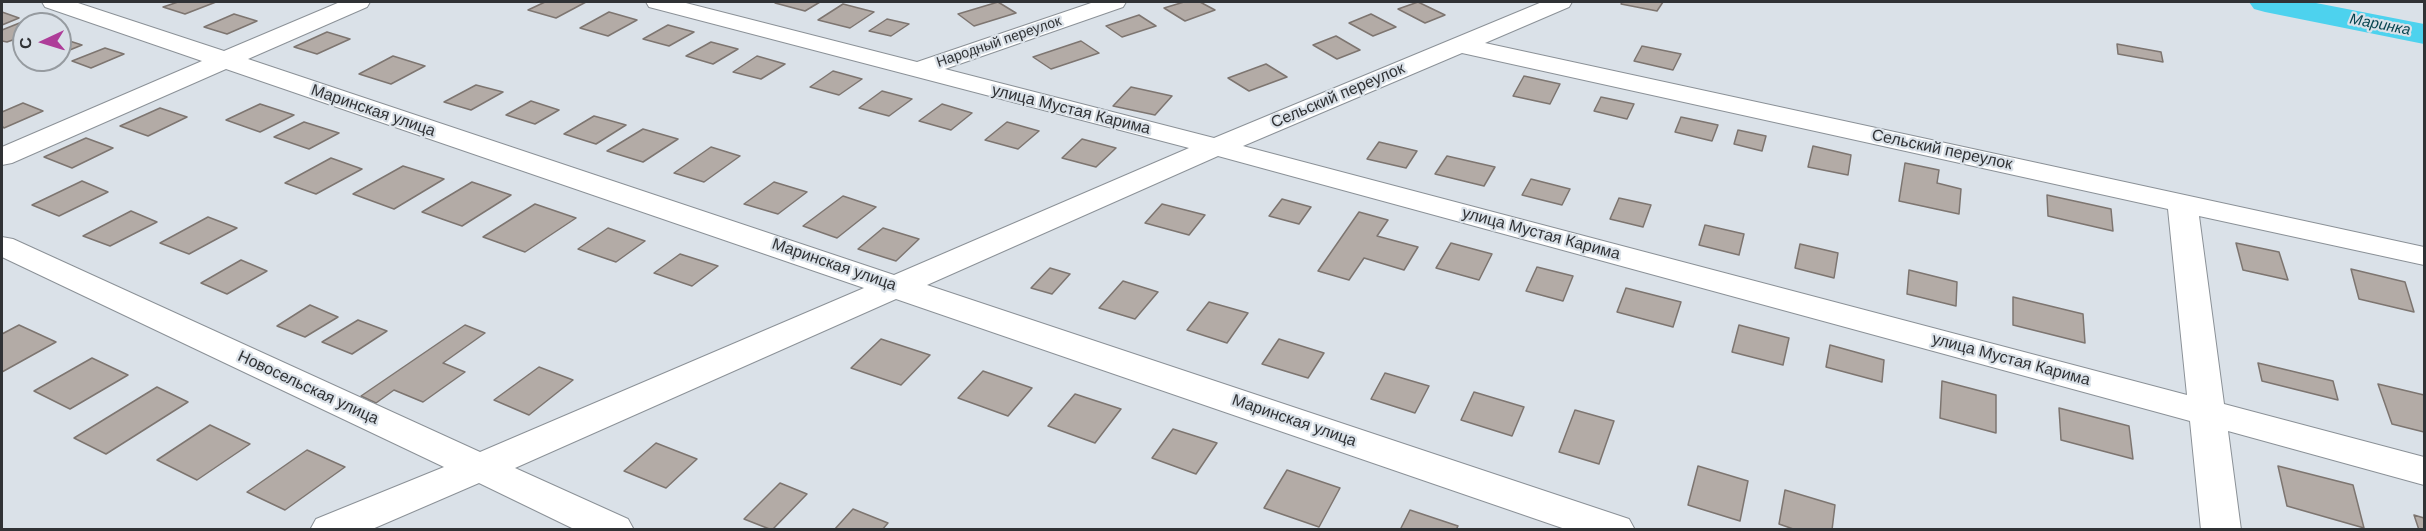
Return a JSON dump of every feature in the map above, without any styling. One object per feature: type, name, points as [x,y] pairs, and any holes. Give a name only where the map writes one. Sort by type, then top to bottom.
[{"type":"street","name":"Маринская улица","points":[[52,2],[1615,530]]},
{"type":"street","points":[[2,157],[226,62],[359,2]]},
{"type":"street","name":"улица Мустая Карима","points":[[657,2],[1216,147],[2424,471]]},
{"type":"street","name":"Народный переулок","points":[[916,70],[1115,2]]},
{"type":"street","name":"Сельский переулок","points":[[330,530],[898,287],[1216,147],[1561,2]]},
{"type":"street","name":"Сельский переулок","points":[[1460,45],[2424,255]]},
{"type":"street","points":[[2182,202],[2221,530]]},
{"type":"street","name":"Новосельская улица","points":[[2,246],[614,530]]},
{"type":"building","points":[[178,2],[216,2],[185,14],[163,7]]},
{"type":"building","points":[[545,2],[586,2],[556,18],[528,10]]},
{"type":"building","points":[[820,2],[805,11],[775,3]]},
{"type":"building","points":[[998,2],[1016,13],[974,26],[958,14]]},
{"type":"building","points":[[1184,2],[1200,2],[1215,10],[1185,21],[1164,8]]},
{"type":"building","points":[[1418,2],[1445,15],[1425,23],[1398,9]]},
{"type":"building","points":[[1622,2],[1663,2],[1657,11],[1621,4]]},
{"type":"building","points":[[843,4],[874,12],[850,28],[818,20]]},
{"type":"building","points":[[2,12],[12,16],[12,21],[2,25]]},
{"type":"building","points":[[609,12],[637,20],[608,36],[580,28]]},
{"type":"building","points":[[234,14],[257,21],[227,34],[204,27]]},
{"type":"building","points":[[1371,14],[1396,27],[1373,36],[1349,23]]},
{"type":"building","points":[[1139,15],[1156,26],[1122,37],[1106,26]]},
{"type":"building","points":[[887,19],[909,24],[891,36],[869,31]]},
{"type":"building","points":[[668,25],[694,32],[669,46],[643,39]]},
{"type":"building","points":[[12,26],[12,40],[2,41],[2,30]]},
{"type":"building","points":[[327,32],[350,39],[317,54],[294,47]]},
{"type":"building","points":[[1336,36],[1360,50],[1337,59],[1313,45]]},
{"type":"building","points":[[1081,41],[1099,53],[1051,69],[1033,57]]},
{"type":"building","points":[[72,42],[82,45],[72,49]]},
{"type":"building","points":[[711,42],[738,49],[713,64],[686,56]]},
{"type":"building","points":[[2117,44],[2161,52],[2163,62],[2118,54]]},
{"type":"building","points":[[1642,46],[1681,54],[1673,70],[1634,61]]},
{"type":"building","points":[[105,48],[124,54],[91,68],[72,61]]},
{"type":"building","points":[[393,56],[425,66],[391,84],[359,74]]},
{"type":"building","points":[[757,56],[785,64],[761,79],[733,72]]},
{"type":"building","points":[[1266,64],[1287,77],[1249,91],[1228,78]]},
{"type":"building","points":[[833,71],[862,79],[839,95],[810,87]]},
{"type":"building","points":[[1524,76],[1560,84],[1550,104],[1513,96]]},
{"type":"building","points":[[476,85],[503,92],[471,110],[444,102]]},
{"type":"building","points":[[1131,87],[1172,96],[1155,115],[1113,106]]},
{"type":"building","points":[[882,91],[912,99],[889,116],[859,108]]},
{"type":"building","points":[[1601,97],[1634,104],[1627,119],[1594,111]]},
{"type":"building","points":[[531,101],[559,110],[535,124],[506,115]]},
{"type":"building","points":[[23,103],[43,111],[4,128],[2,112]]},
{"type":"building","points":[[260,104],[294,115],[260,132],[226,120]]},
{"type":"building","points":[[942,104],[972,113],[951,130],[919,121]]},
{"type":"building","points":[[160,108],[187,117],[148,136],[120,126]]},
{"type":"building","points":[[594,116],[626,125],[596,144],[564,134]]},
{"type":"building","points":[[1681,117],[1718,125],[1712,141],[1675,132]]},
{"type":"building","points":[[304,122],[339,133],[309,149],[274,137]]},
{"type":"building","points":[[1007,122],[1039,131],[1018,149],[985,140]]},
{"type":"building","points":[[643,129],[678,139],[643,162],[607,151]]},
{"type":"building","points":[[1738,130],[1766,136],[1762,151],[1734,144]]},
{"type":"building","points":[[86,138],[113,148],[72,168],[44,157]]},
{"type":"building","points":[[1082,139],[1116,148],[1096,167],[1062,158]]},
{"type":"building","points":[[1379,142],[1417,151],[1406,168],[1367,159]]},
{"type":"building","points":[[1813,146],[1851,155],[1848,175],[1808,167]]},
{"type":"building","points":[[711,147],[740,156],[704,182],[674,173]]},
{"type":"building","points":[[1447,156],[1495,167],[1484,186],[1435,174]]},
{"type":"building","points":[[331,158],[362,169],[316,194],[285,183]]},
{"type":"building","points":[[1905,163],[1939,170],[1937,183],[1961,189],[1959,214],[1899,201]]},
{"type":"building","points":[[403,166],[444,179],[394,209],[353,194]]},
{"type":"building","points":[[1531,179],[1570,189],[1562,205],[1522,195]]},
{"type":"building","points":[[82,181],[108,192],[59,216],[32,205]]},
{"type":"building","points":[[472,182],[511,195],[462,226],[422,212]]},
{"type":"building","points":[[774,182],[807,192],[778,214],[744,204]]},
{"type":"building","points":[[2047,195],[2111,209],[2113,231],[2048,216]]},
{"type":"building","points":[[843,196],[876,207],[837,238],[803,226]]},
{"type":"building","points":[[1619,198],[1651,205],[1643,227],[1610,219]]},
{"type":"building","points":[[1282,199],[1311,207],[1299,224],[1269,216]]},
{"type":"building","points":[[535,204],[576,218],[525,252],[483,237]]},
{"type":"building","points":[[1162,204],[1205,215],[1189,235],[1145,223]]},
{"type":"building","points":[[131,211],[157,222],[110,246],[83,236]]},
{"type":"building","points":[[1359,212],[1388,220],[1377,236],[1418,247],[1404,270],[1364,258],[1349,280],[1318,271]]},
{"type":"building","points":[[208,217],[237,228],[189,254],[160,243]]},
{"type":"building","points":[[1705,225],[1744,234],[1739,255],[1699,245]]},
{"type":"building","points":[[608,228],[645,241],[616,262],[578,249]]},
{"type":"building","points":[[883,228],[919,239],[896,261],[858,249]]},
{"type":"building","points":[[1451,243],[1492,254],[1479,280],[1436,268]]},
{"type":"building","points":[[2236,243],[2279,252],[2288,280],[2243,270]]},
{"type":"building","points":[[1800,244],[1838,253],[1834,278],[1795,268]]},
{"type":"building","points":[[680,254],[718,266],[692,286],[654,273]]},
{"type":"building","points":[[241,260],[267,271],[227,294],[201,283]]},
{"type":"building","points":[[1537,267],[1573,276],[1563,301],[1526,291]]},
{"type":"building","points":[[1050,268],[1070,274],[1052,294],[1031,288]]},
{"type":"building","points":[[2351,269],[2405,282],[2414,312],[2359,299]]},
{"type":"building","points":[[1909,270],[1957,282],[1956,306],[1907,294]]},
{"type":"building","points":[[1123,281],[1158,292],[1135,319],[1099,308]]},
{"type":"building","points":[[1626,288],[1681,302],[1673,327],[1617,312]]},
{"type":"building","points":[[2013,297],[2083,314],[2085,343],[2013,325]]},
{"type":"building","points":[[1209,302],[1248,313],[1227,343],[1187,330]]},
{"type":"building","points":[[310,305],[338,317],[305,337],[277,326]]},
{"type":"building","points":[[358,320],[387,331],[352,354],[322,342]]},
{"type":"building","points":[[19,325],[56,342],[2,372],[2,334]]},
{"type":"building","points":[[465,325],[485,333],[443,363],[465,372],[423,402],[394,390],[376,403],[361,396]]},
{"type":"building","points":[[1739,325],[1789,338],[1783,365],[1732,352]]},
{"type":"building","points":[[881,339],[930,355],[901,385],[851,368]]},
{"type":"building","points":[[1279,339],[1324,353],[1308,378],[1262,364]]},
{"type":"building","points":[[1830,345],[1884,360],[1882,382],[1826,367]]},
{"type":"building","points":[[92,358],[128,375],[70,409],[34,391]]},
{"type":"building","points":[[2258,363],[2333,381],[2338,400],[2262,381]]},
{"type":"building","points":[[539,367],[573,380],[529,415],[494,400]]},
{"type":"building","points":[[983,371],[1032,388],[1008,416],[958,398]]},
{"type":"building","points":[[1385,373],[1429,386],[1415,413],[1371,399]]},
{"type":"building","points":[[1942,381],[1996,395],[1996,433],[1940,418]]},
{"type":"building","points":[[2378,384],[2424,395],[2424,432],[2392,424]]},
{"type":"building","points":[[157,387],[188,402],[106,454],[74,438]]},
{"type":"building","points":[[1474,392],[1524,407],[1512,436],[1461,420]]},
{"type":"building","points":[[1075,394],[1121,409],[1095,443],[1048,426]]},
{"type":"building","points":[[2059,408],[2129,426],[2133,459],[2061,440]]},
{"type":"building","points":[[1575,410],[1614,421],[1599,464],[1559,452]]},
{"type":"building","points":[[210,425],[250,444],[197,480],[157,460]]},
{"type":"building","points":[[1173,429],[1217,443],[1196,474],[1152,458]]},
{"type":"building","points":[[656,443],[697,459],[666,488],[624,471]]},
{"type":"building","points":[[307,450],[345,467],[285,510],[247,492]]},
{"type":"building","points":[[1698,466],[1748,481],[1740,521],[1688,505]]},
{"type":"building","points":[[2278,466],[2353,485],[2364,528],[2287,506]]},
{"type":"building","points":[[1287,470],[1340,488],[1319,527],[1264,508]]},
{"type":"building","points":[[780,483],[807,494],[772,530],[744,519]]},
{"type":"building","points":[[1785,490],[1835,505],[1832,530],[1796,530],[1779,524]]},
{"type":"building","points":[[853,509],[888,523],[882,530],[834,530]]},
{"type":"building","points":[[1410,510],[1458,526],[1456,530],[1400,530]]},
{"type":"building","points":[[2414,515],[2424,518],[2424,530],[2419,530]]},
{"type":"waterway","name":"Маринка","points":[[2265,2],[2424,34]]}]
